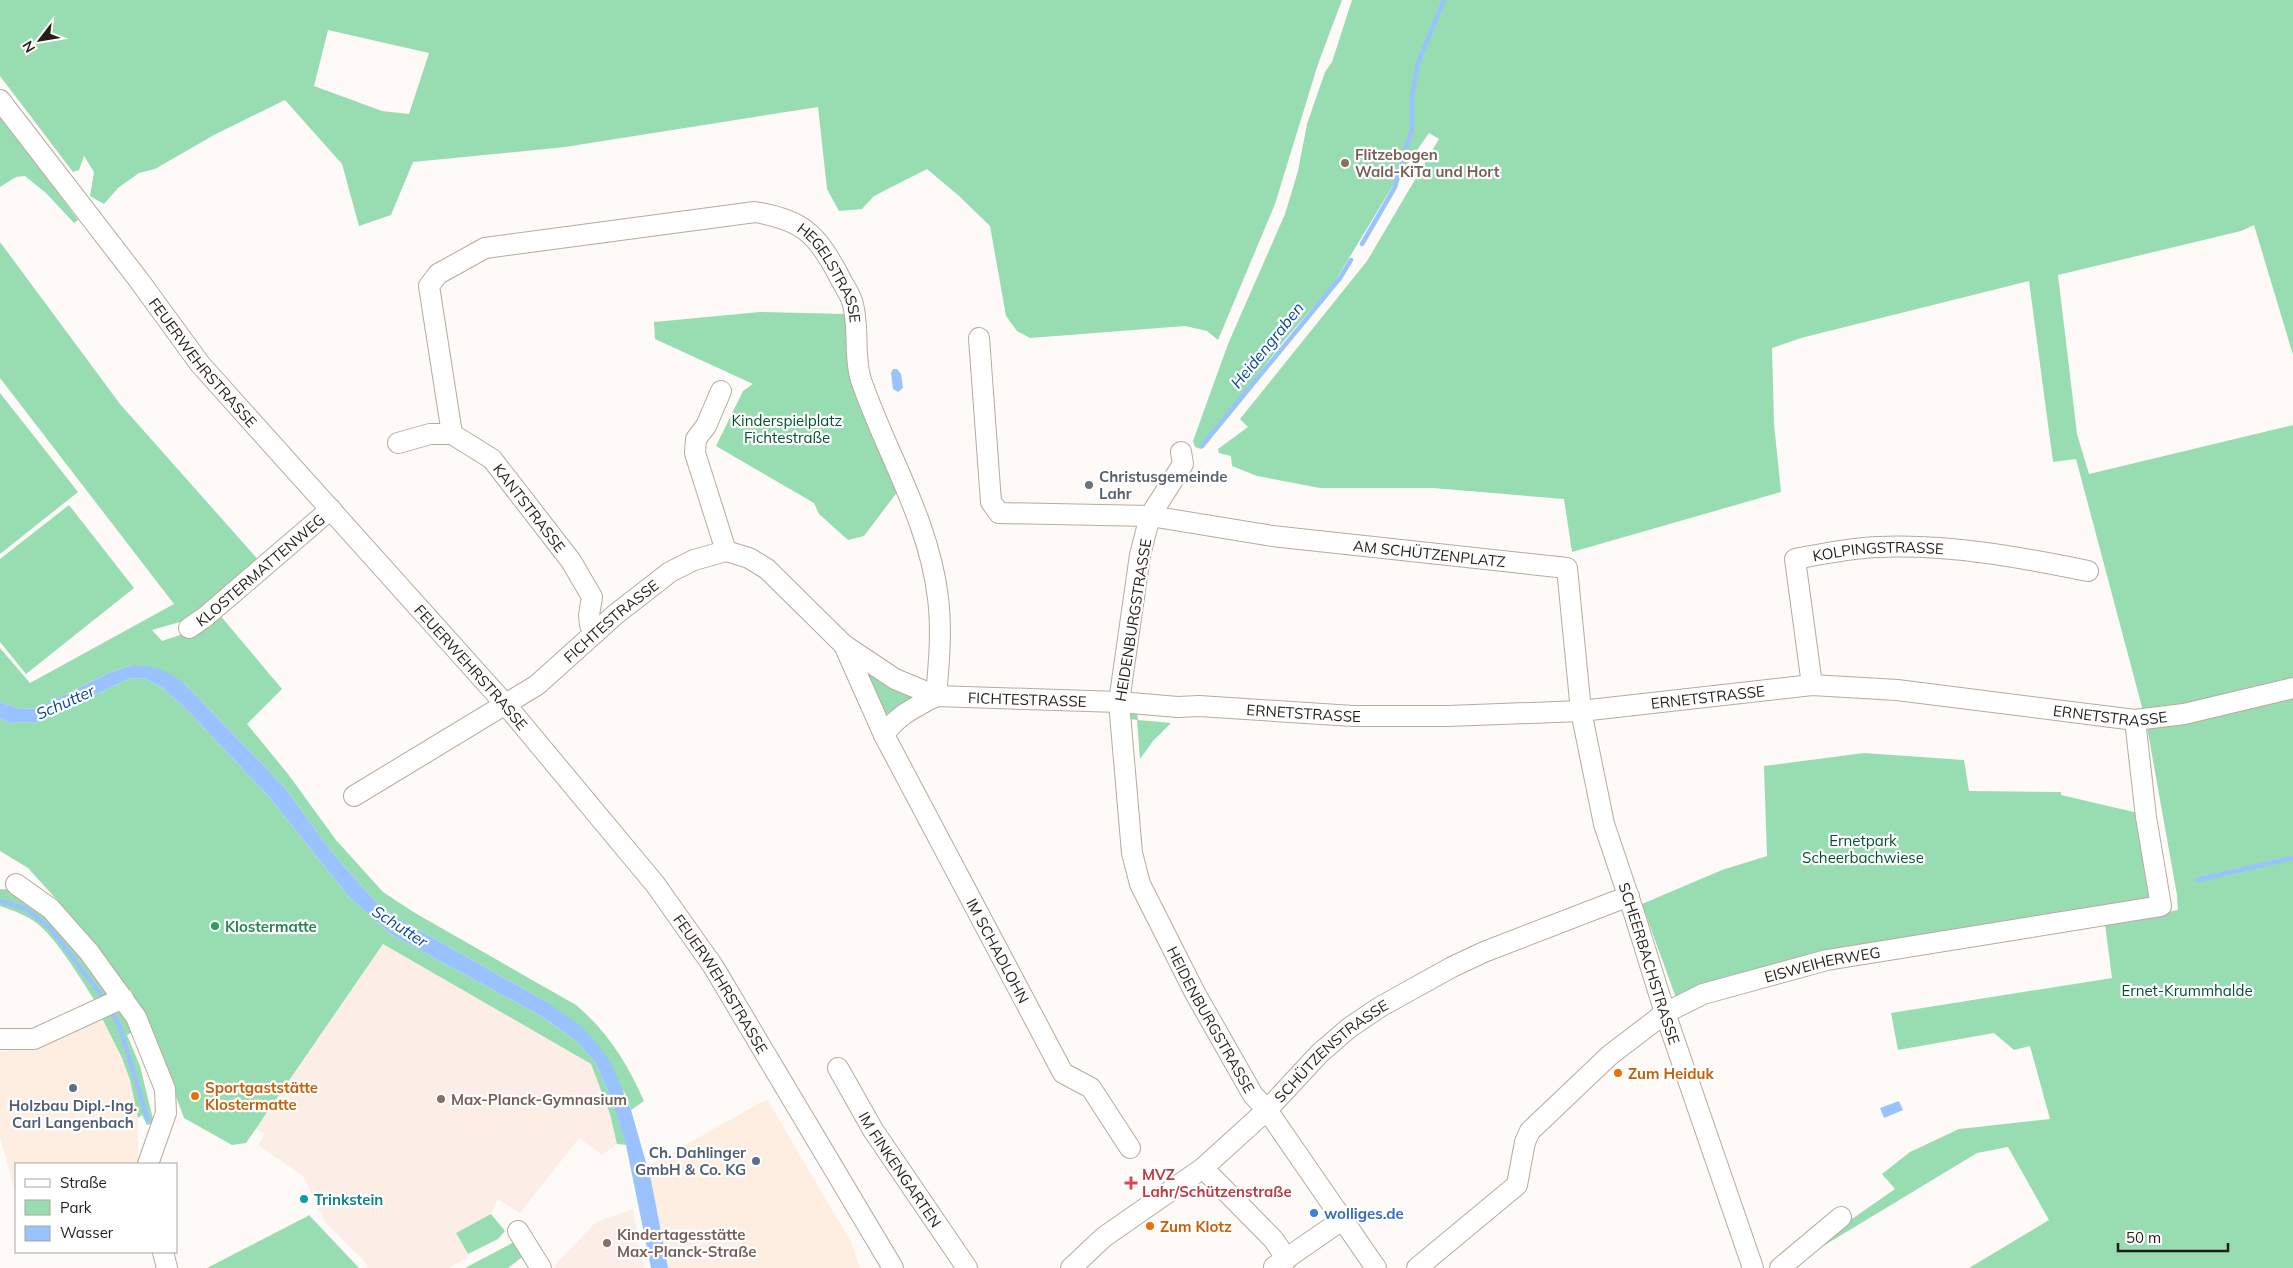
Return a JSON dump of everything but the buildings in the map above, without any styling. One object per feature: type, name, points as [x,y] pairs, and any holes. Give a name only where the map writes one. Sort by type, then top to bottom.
[{"type":"street","name":"FEUERWEHRSTRASSE","points":[[0,100],[138,279],[200,364],[506,705],[655,884],[713,966],[893,1268]]},
{"type":"street","name":"HEGELSTRASSE","points":[[452,434],[429,286],[438,274],[485,248],[755,212],[794,222],[813,236],[824,249],[852,302],[860,378],[920,525],[933,566],[938,599],[940,648],[936,696]]},
{"type":"street","name":"HEIDENBURGSTRASSE","points":[[979,338],[990,502],[999,513],[1150,516],[1140,555],[1118,702],[1132,853],[1140,884],[1200,1001],[1254,1095],[1267,1110],[1376,1268]]},
{"type":"street","points":[[721,391],[706,426],[696,439],[695,453],[726,551]]},
{"type":"street","points":[[398,442],[430,434],[452,434]]},
{"type":"street","name":"KANTSTRASSE","points":[[452,434],[492,459],[571,561],[592,597],[610,606],[616,614]]},
{"type":"street","points":[[1150,516],[1182,458]]},
{"type":"street","name":"KLOSTERMATTENWEG","points":[[189,628],[205,617],[331,509]]},
{"type":"street","name":"AM SCHÜTZENPLATZ","points":[[1150,516],[1272,536],[1567,568],[1581,711]]},
{"type":"street","name":"KOLPINGSTRASSE","points":[[1812,685],[1795,559],[1840,551],[1902,546],[2025,558],[2088,571]]},
{"type":"street","name":"FICHTESTRASSE","points":[[354,796],[537,685],[616,614],[670,572],[694,560],[726,551],[749,558],[767,569],[844,645],[895,679],[936,696],[1118,702]]},
{"type":"street","points":[[592,597],[589,615],[590,625],[595,633]]},
{"type":"street","name":"FICHTESTRASSE","points":[[844,645],[884,735]]},
{"type":"street","name":"ERNETSTRASSE","points":[[1118,702],[1353,716],[1448,716],[1581,711],[1812,685],[1897,690],[2135,720],[2184,714],[2293,688]]},
{"type":"street","name":"FICHTESTRASSE","points":[[884,735],[892,723],[906,712],[936,696]]},
{"type":"street","name":"SCHEERBACHSTRASSE","points":[[1581,711],[1604,824],[1629,896],[1665,1013],[1753,1268]]},
{"type":"street","name":"EISWEIHERWEG","points":[[1417,1268],[1517,1185],[1525,1142],[1530,1132],[1610,1055],[1665,1013],[1703,994],[1827,960],[2161,906],[2146,817],[2135,720]]},
{"type":"street","name":"IM SCHADLOHN","points":[[884,735],[1062,1072],[1091,1088],[1130,1148]]},
{"type":"street","points":[[16,884],[51,909],[88,952],[118,1000],[136,1017],[164,1090],[166,1113],[148,1163]]},
{"type":"street","name":"SCHÜTZENSTRASSE","points":[[1071,1268],[1104,1237],[1203,1168],[1267,1110],[1320,1053],[1349,1028],[1380,1007],[1452,967],[1484,952],[1629,896]]},
{"type":"street","points":[[0,1039],[34,1039],[118,1000]]},
{"type":"street","name":"IM FINKENGARTEN","points":[[838,1068],[873,1130],[966,1268]]},
{"type":"street","points":[[1203,1168],[1274,1239],[1280,1263],[1342,1220]]},
{"type":"street","points":[[1780,1268],[1841,1216]]},
{"type":"street","points":[[518,1231],[541,1268]]},
{"type":"street","points":[[163,1253],[167,1268]]},
{"type":"shaded area","name":"Max-Planck-Gymnasium","points":[[383,944],[591,1064],[610,1114],[617,1144],[602,1155],[579,1138],[520,1213],[498,1199],[491,1214],[456,1233],[469,1256],[449,1268],[368,1268],[364,1261],[325,1222],[303,1176],[258,1145],[265,1134],[254,1128],[260,1124]]},
{"type":"shaded area","points":[[101,1016],[122,1058],[130,1080],[138,1118],[138,1163],[15,1163],[15,1191],[0,1137],[0,1052],[14,1050],[49,1038]]},
{"type":"shaded area","name":"Ch. Dahlinger GmbH & Co. KG","points":[[767,1099],[851,1242],[860,1268],[668,1268],[646,1165],[653,1163]]},
{"type":"shaded area","name":"Kindertagesstätte Max-Planck-Straße","points":[[633,1209],[644,1268],[556,1268],[555,1265],[596,1222]]},
{"type":"green space","points":[[0,0],[1342,0],[1318,64],[1275,204],[1218,340],[1207,331],[1185,326],[1030,338],[1017,331],[1006,316],[990,226],[927,169],[874,196],[862,209],[839,211],[827,189],[818,107],[565,147],[413,162],[391,215],[359,226],[342,164],[285,100],[214,135],[155,169],[139,173],[118,188],[104,204],[90,196],[94,172],[84,156],[79,170],[73,172],[0,76]],"holes":[[[328,30],[429,53],[409,114],[382,111],[314,86]]]},
{"type":"green space","points":[[1352,0],[2293,0],[2293,355],[2254,225],[2241,231],[2058,275],[2077,434],[2089,474],[2293,425],[2293,680],[2181,709],[2143,711],[2076,459],[2053,462],[2029,281],[1801,338],[1772,348],[1774,424],[1781,492],[1572,552],[1564,499],[1432,488],[1320,488],[1257,476],[1232,466],[1231,456],[1219,453],[1218,449],[1248,427],[1240,419],[1367,261],[1439,139],[1429,133],[1395,182],[1334,283],[1283,342],[1201,449],[1195,447],[1193,441],[1228,344],[1285,214],[1298,171],[1307,124],[1325,72],[1332,62]]},
{"type":"green space","points":[[0,115],[78,220],[74,223],[46,193],[25,176],[16,177],[0,187]]},
{"type":"green space","points":[[0,242],[120,404],[261,563],[187,620],[152,630],[162,641],[186,633],[219,614],[282,689],[247,724],[288,774],[336,840],[383,892],[415,913],[576,1005],[598,1026],[616,1049],[644,1101],[631,1110],[625,1093],[547,1002],[382,909],[330,850],[286,789],[184,683],[132,665],[111,672],[38,708],[21,709],[0,702],[0,648],[30,683],[174,604],[0,378]]},
{"type":"green space","name":"Kinderspielplatz Fichtestraße","points":[[760,312],[846,314],[898,491],[864,536],[848,540],[819,514],[814,503],[716,446],[743,391],[753,384],[655,339],[654,322]]},
{"type":"green space","points":[[0,393],[78,492],[0,554]]},
{"type":"green space","points":[[69,505],[134,588],[26,674],[0,642],[0,559]]},
{"type":"green space","points":[[869,673],[914,699],[883,716],[866,678]]},
{"type":"green space","name":"Klostermatte","points":[[131,678],[145,679],[163,688],[189,712],[269,797],[349,897],[392,935],[541,1016],[576,1041],[595,1062],[612,1100],[627,1145],[617,1144],[610,1114],[591,1064],[383,944],[246,1143],[232,1145],[184,1118],[152,1032],[124,987],[57,900],[28,868],[0,851],[0,718],[9,723],[37,722]]},
{"type":"green space","name":"Ernet-Krummhalde","points":[[2293,694],[2293,1268],[1969,1268],[2049,1220],[2008,1147],[1977,1153],[1800,1260],[1849,1221],[1895,1189],[1882,1174],[1910,1152],[1959,1129],[2050,1119],[2030,1046],[2014,1050],[1994,1033],[1898,1050],[1891,1013],[2112,978],[2105,924],[2178,910],[2177,895],[2147,727]]},
{"type":"green space","points":[[1131,712],[1137,712],[1138,720],[1171,723],[1153,741],[1140,759],[1137,720],[1130,719]]},
{"type":"green space","name":"Ernetpark Scheerbachwiese","points":[[1864,753],[1964,760],[1969,791],[2061,792],[2061,795],[2138,813],[2149,900],[1830,950],[1724,977],[1676,998],[1642,904],[1722,870],[1767,856],[1764,766]]},
{"type":"green space","points":[[0,889],[13,890],[39,904],[114,996],[97,1004],[70,962],[47,932],[30,919],[0,906]]},
{"type":"green space","points":[[123,1008],[136,1030],[127,1035],[140,1066],[154,1123],[147,1125],[142,1115],[138,1118],[130,1080],[122,1058],[101,1016]]},
{"type":"green space","points":[[491,1214],[505,1231],[498,1239],[468,1254],[456,1233]]},
{"type":"green space","points":[[309,1215],[359,1268],[207,1268],[306,1217]]},
{"type":"green space","points":[[516,1241],[525,1255],[508,1268],[465,1268]]},
{"type":"water","points":[[893,369],[897,369],[901,374],[903,388],[898,392],[893,389],[891,373]]},
{"type":"water","name":"Schutter","points":[[132,665],[160,669],[184,683],[286,789],[330,850],[382,909],[547,1002],[582,1027],[599,1046],[611,1063],[631,1110],[651,1180],[668,1268],[651,1268],[626,1145],[612,1100],[595,1062],[576,1041],[541,1016],[392,935],[349,897],[269,797],[189,712],[163,688],[145,679],[131,678],[37,722],[9,723],[0,718],[0,702],[21,709],[38,708],[111,672]]},
{"type":"water","points":[[1899,1101],[1903,1110],[1884,1118],[1880,1108]]},
{"type":"waterway","name":"Heidengraben","points":[[1362,244],[1395,187],[1412,129],[1412,97],[1418,63],[1444,0]]},
{"type":"waterway","name":"Heidengraben","points":[[1202,446],[1340,278],[1351,260]]},
{"type":"waterway","points":[[2197,880],[2293,858]]},
{"type":"waterway","points":[[0,901],[25,908],[51,929],[105,1000]]},
{"type":"waterway","points":[[110,1009],[120,1028],[148,1120]]},
{"type":"place","name":"Flitzebogen Wald-KiTa und Hort","points":[[1345,163]]},
{"type":"place","name":"Christusgemeinde Lahr","points":[[1089,485]]},
{"type":"place","name":"Klostermatte","points":[[215,926]]},
{"type":"place","name":"Zum Heiduk","points":[[1618,1073]]},
{"type":"place","name":"Holzbau Dipl.-Ing. Carl Langenbach","points":[[73,1088]]},
{"type":"place","name":"Sportgaststätte Klostermatte","points":[[195,1096]]},
{"type":"place","name":"Max-Planck-Gymnasium","points":[[441,1099]]},
{"type":"place","name":"Ch. Dahlinger GmbH & Co. KG","points":[[756,1161]]},
{"type":"place","name":"MVZ Lahr/Schützenstraße","points":[[1131,1183]]},
{"type":"place","name":"Trinkstein","points":[[304,1199]]},
{"type":"place","name":"wolliges.de","points":[[1314,1213]]},
{"type":"place","name":"Zum Klotz","points":[[1150,1226]]},
{"type":"place","name":"Kindertagesstätte Max-Planck-Straße","points":[[607,1243]]}]
